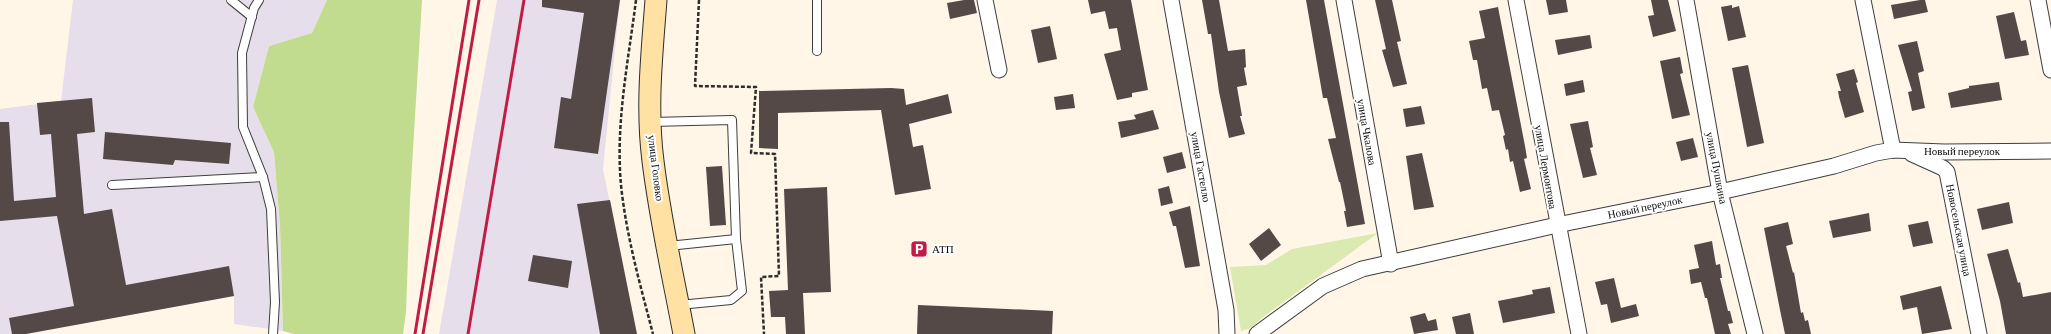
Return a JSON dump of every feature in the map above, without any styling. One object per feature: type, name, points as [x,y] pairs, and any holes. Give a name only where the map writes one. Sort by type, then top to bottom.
[{"type":"main road","name":"улица Головко","points":[[656,0],[650,74],[653,160],[684,334]]},
{"type":"street","points":[[985,0],[999,70]]},
{"type":"street","name":"улица Гастелло","points":[[1171,0],[1226,310],[1227,334]]},
{"type":"street","name":"улица Чкалова","points":[[1344,0],[1391,264]]},
{"type":"street","name":"улица Лермонтова","points":[[1516,0],[1557,225],[1579,334]]},
{"type":"street","name":"улица Пушкина","points":[[1686,0],[1720,192],[1755,334]]},
{"type":"street","points":[[1863,0],[1899,150]]},
{"type":"street","points":[[2038,0],[2051,70]]},
{"type":"street","name":"Новый переулок","points":[[1257,334],[1323,286],[1362,269],[1391,264],[1557,225],[1720,192],[1834,166],[1876,153],[1899,150],[1944,152],[2051,151]]},
{"type":"street","name":"Новосельская улица","points":[[1899,150],[1943,168],[1947,172],[1979,334]]},
{"type":"lane","points":[[231,0],[252,17]]},
{"type":"lane","points":[[259,0],[252,17],[242,53],[243,127],[263,177],[271,209],[274,302],[273,334]]},
{"type":"lane","points":[[817,0],[817,51]]},
{"type":"lane","points":[[651,122],[732,120],[736,239],[742,291],[731,300],[678,305]]},
{"type":"lane","points":[[112,185],[263,177]]},
{"type":"lane","points":[[668,246],[736,239]]},
{"type":"path","points":[[636,0],[621,116],[622,193],[634,264],[653,334]]},
{"type":"path","points":[[698,0],[695,86],[756,87],[751,153],[775,154],[779,276],[761,277],[764,334]]},
{"type":"shaded area","points":[[73,0],[327,0],[312,33],[269,46],[253,107],[274,152],[280,226],[283,331],[234,324],[234,296],[26,334],[0,334],[0,109],[61,101]]},
{"type":"shaded area","points":[[497,0],[620,0],[603,169],[637,334],[439,334]]},
{"type":"green space","points":[[327,0],[422,0],[410,200],[406,312],[403,334],[294,334],[283,331],[280,226],[274,152],[253,107],[269,46],[312,33]]},
{"type":"green space","points":[[1378,233],[1263,317],[1251,328],[1241,331],[1230,267],[1266,265],[1292,249]]},
{"type":"building","points":[[542,0],[620,0],[598,154],[554,148],[561,97],[571,99],[584,13],[542,7]]},
{"type":"building","points":[[974,0],[977,13],[950,19],[947,3]]},
{"type":"building","points":[[1088,0],[1131,0],[1148,90],[1132,93],[1132,97],[1117,100],[1104,54],[1121,50],[1117,28],[1109,29],[1105,11],[1091,14]]},
{"type":"building","points":[[1202,0],[1219,0],[1228,51],[1245,49],[1246,67],[1244,68],[1247,85],[1237,87],[1242,116],[1240,116],[1245,134],[1229,138],[1219,92],[1211,34],[1208,34]]},
{"type":"building","points":[[1306,0],[1324,0],[1365,224],[1347,227],[1344,211],[1346,211],[1340,182],[1328,139],[1336,138],[1327,98],[1323,98]]},
{"type":"building","points":[[1375,0],[1392,0],[1401,41],[1397,42],[1407,84],[1393,87],[1382,50],[1386,49]]},
{"type":"building","points":[[1546,0],[1566,0],[1568,12],[1549,15]]},
{"type":"building","points":[[1651,0],[1668,0],[1676,31],[1653,37],[1648,16],[1654,15]]},
{"type":"building","points":[[1925,0],[1928,12],[1894,19],[1891,5]]},
{"type":"building","points":[[1732,5],[1732,8],[1739,6],[1746,37],[1728,41],[1721,7]]},
{"type":"building","points":[[1498,7],[1525,146],[1527,158],[1524,159],[1531,189],[1520,192],[1513,161],[1510,162],[1508,149],[1506,150],[1503,136],[1505,135],[1499,110],[1492,111],[1487,88],[1482,89],[1477,60],[1473,60],[1469,41],[1485,38],[1479,11]]},
{"type":"building","points":[[2014,12],[2021,41],[2026,40],[2029,55],[2005,59],[1996,16]]},
{"type":"building","points":[[1050,26],[1057,59],[1038,63],[1031,30]]},
{"type":"building","points":[[1590,35],[1592,48],[1558,55],[1555,40]]},
{"type":"building","points":[[1917,41],[1924,71],[1918,73],[1925,108],[1912,111],[1908,92],[1912,91],[1898,45]]},
{"type":"building","points":[[1680,57],[1683,73],[1680,74],[1690,115],[1672,119],[1660,61]]},
{"type":"building","points":[[1748,65],[1764,143],[1747,147],[1732,68]]},
{"type":"building","points":[[1854,69],[1858,82],[1856,83],[1864,112],[1845,118],[1839,97],[1838,91],[1841,91],[1836,74]]},
{"type":"building","points":[[1583,80],[1585,92],[1566,96],[1564,84]]},
{"type":"building","points":[[1999,82],[2002,100],[1951,108],[1948,93],[1969,88],[1969,86]]},
{"type":"building","points":[[904,89],[906,105],[948,94],[952,113],[909,124],[913,147],[923,145],[931,189],[895,195],[881,110],[778,113],[778,149],[759,148],[759,91]]},
{"type":"building","points":[[1073,94],[1075,108],[1056,110],[1054,97]]},
{"type":"building","points":[[92,98],[95,132],[77,134],[84,214],[112,209],[126,285],[229,266],[234,296],[26,334],[12,334],[9,318],[74,306],[57,216],[0,221],[0,122],[9,122],[14,201],[56,197],[51,134],[40,135],[37,103]]},
{"type":"building","points":[[1421,106],[1425,124],[1406,127],[1403,109]]},
{"type":"building","points":[[1153,110],[1159,129],[1121,138],[1118,122],[1136,119],[1134,115]]},
{"type":"building","points":[[1588,121],[1593,147],[1590,148],[1597,175],[1583,178],[1570,124]]},
{"type":"building","points":[[105,132],[231,143],[229,164],[175,160],[173,165],[103,159]]},
{"type":"building","points":[[1693,138],[1698,157],[1681,161],[1676,142]]},
{"type":"building","points":[[1182,152],[1186,168],[1167,173],[1163,157]]},
{"type":"building","points":[[1422,153],[1434,207],[1414,210],[1406,156]]},
{"type":"building","points":[[722,166],[726,225],[710,226],[706,167]]},
{"type":"building","points":[[1169,186],[1173,203],[1161,206],[1158,189]]},
{"type":"building","points":[[827,187],[831,292],[803,293],[805,334],[786,334],[785,317],[771,317],[769,291],[788,290],[784,189]]},
{"type":"building","points":[[610,200],[637,334],[600,334],[577,204]]},
{"type":"building","points":[[2009,202],[2013,223],[1982,230],[1977,209]]},
{"type":"building","points":[[1190,206],[1200,266],[1185,268],[1176,226],[1173,226],[1169,212]]},
{"type":"building","points":[[1869,213],[1871,231],[1833,238],[1829,221]]},
{"type":"building","points":[[1928,221],[1933,243],[1913,247],[1908,225]]},
{"type":"building","points":[[1788,222],[1793,244],[1786,246],[1793,273],[1794,272],[1801,313],[1803,312],[1805,321],[1808,320],[1811,334],[1785,334],[1780,310],[1764,228]]},
{"type":"building","points":[[1269,228],[1281,245],[1261,261],[1249,244]]},
{"type":"building","points":[[1712,241],[1716,265],[1720,264],[1722,278],[1720,278],[1728,311],[1730,311],[1733,323],[1728,324],[1731,334],[1715,334],[1707,298],[1705,298],[1701,282],[1691,284],[1689,270],[1699,268],[1694,245]]},
{"type":"building","points":[[2008,249],[2018,283],[2020,282],[2023,297],[2051,292],[2051,334],[2006,334],[2000,301],[1987,254]]},
{"type":"building","points":[[533,255],[572,261],[568,288],[528,281]]},
{"type":"building","points":[[1614,278],[1621,308],[1636,304],[1639,316],[1611,323],[1607,304],[1601,305],[1595,282]]},
{"type":"building","points":[[1941,286],[1952,329],[1922,334],[1917,307],[1903,310],[1900,296]]},
{"type":"building","points":[[1550,287],[1555,313],[1503,323],[1498,301],[1533,294],[1532,290]]},
{"type":"building","points":[[918,305],[1053,311],[1052,334],[917,334]]},
{"type":"building","points":[[1425,313],[1428,321],[1436,319],[1438,330],[1414,334],[1410,317]]},
{"type":"building","points":[[1470,313],[1474,334],[1456,334],[1452,317]]},
{"type":"railway","points":[[415,334],[469,0]]},
{"type":"railway","points":[[423,334],[479,0]]},
{"type":"railway","points":[[468,334],[524,0]]},
{"type":"place","name":"АТП","points":[[919,249]]}]
